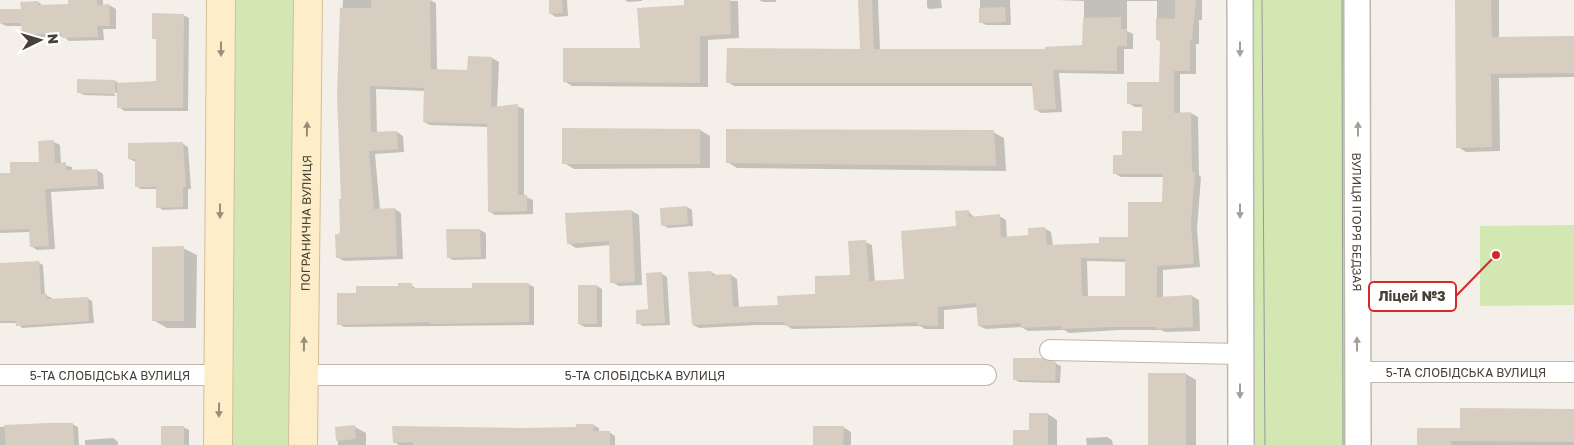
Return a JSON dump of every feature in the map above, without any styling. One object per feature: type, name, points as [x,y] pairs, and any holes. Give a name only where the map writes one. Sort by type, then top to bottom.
[{"type":"main road","points":[[218,445],[221,0]]},
{"type":"main road","name":"ПОГРАНИЧНА ВУЛИЦЯ","points":[[303,445],[308,0]]},
{"type":"street","points":[[1240,0],[1240,445]]},
{"type":"street","name":"ВУЛИЦЯ ІГОРЯ БЕДЗАЯ","points":[[1357,0],[1358,445]]},
{"type":"street","points":[[1050,350],[1240,354]]},
{"type":"street","name":"5-ТА СЛОБІДСЬКА ВУЛИЦЯ","points":[[1357,372],[1574,372]]},
{"type":"street","name":"5-ТА СЛОБІДСЬКА ВУЛИЦЯ","points":[[0,375],[219,375]]},
{"type":"street","name":"5-ТА СЛОБІДСЬКА ВУЛИЦЯ","points":[[304,375],[986,375]]},
{"type":"green space","points":[[232,0],[296,0],[292,445],[228,445]]},
{"type":"green space","points":[[1249,0],[1346,0],[1349,445],[1249,445]]},
{"type":"green space","points":[[1574,225],[1574,305],[1480,306],[1480,226]]},
{"type":"building","points":[[68,0],[97,0],[97,5],[109,4],[110,26],[97,26],[98,37],[62,38],[61,33],[22,35],[21,23],[0,23],[0,9],[21,9],[20,2],[38,1],[38,5],[68,4]]},
{"type":"building","points":[[371,0],[430,0],[431,69],[467,70],[468,56],[492,57],[491,107],[518,104],[518,195],[527,195],[527,211],[488,212],[487,124],[423,122],[424,88],[370,86],[371,132],[397,131],[398,149],[369,151],[374,209],[395,208],[397,256],[336,258],[335,234],[340,234],[339,199],[341,199],[337,96],[340,8],[371,8]]},
{"type":"building","points":[[549,0],[562,0],[563,13],[549,14]]},
{"type":"building","points":[[684,0],[730,0],[731,34],[700,36],[700,83],[563,82],[563,48],[640,48],[637,8],[684,5]]},
{"type":"building","points":[[858,0],[872,0],[874,49],[1045,49],[1045,47],[1082,45],[1083,18],[1121,17],[1121,29],[1127,29],[1127,46],[1117,46],[1117,71],[1053,70],[1056,109],[1034,110],[1032,83],[726,83],[727,48],[860,49]]},
{"type":"building","points":[[1175,0],[1196,0],[1192,40],[1190,40],[1190,71],[1174,71],[1174,113],[1191,112],[1192,172],[1195,172],[1191,224],[1194,264],[1157,266],[1157,297],[1192,295],[1193,327],[1061,329],[1061,326],[1021,328],[1020,323],[978,326],[976,303],[938,307],[938,326],[917,325],[917,322],[854,326],[785,326],[784,322],[692,325],[688,272],[711,271],[712,275],[731,274],[733,307],[778,305],[777,296],[815,294],[815,276],[850,275],[848,241],[866,240],[869,281],[904,279],[901,231],[956,226],[955,211],[969,210],[969,217],[1000,214],[1001,237],[1028,235],[1028,228],[1045,227],[1047,245],[1099,243],[1099,237],[1128,237],[1128,202],[1162,202],[1163,174],[1113,174],[1113,155],[1122,155],[1122,131],[1142,131],[1142,104],[1127,104],[1127,82],[1159,82],[1160,40],[1156,40],[1156,18],[1175,19]],"holes":[[[1081,258],[1125,259],[1125,296],[1082,296]]]},
{"type":"building","points":[[1455,0],[1491,0],[1492,37],[1574,36],[1574,73],[1491,74],[1492,147],[1456,148]]},
{"type":"building","points":[[1005,7],[1006,22],[979,23],[979,8]]},
{"type":"building","points":[[152,13],[184,14],[183,108],[117,108],[117,83],[156,81],[156,39],[152,39]]},
{"type":"building","points":[[77,79],[115,80],[115,94],[77,93]]},
{"type":"building","points":[[562,128],[700,129],[700,164],[562,164]]},
{"type":"building","points":[[726,129],[994,130],[996,166],[726,163]]},
{"type":"building","points":[[54,140],[55,163],[66,162],[66,170],[97,169],[98,186],[45,189],[49,246],[30,247],[29,229],[0,230],[0,173],[10,173],[10,162],[39,162],[38,141]]},
{"type":"building","points":[[183,142],[186,187],[183,187],[183,207],[156,208],[156,187],[135,187],[135,159],[128,159],[128,143]]},
{"type":"building","points":[[687,206],[688,224],[661,226],[660,208]]},
{"type":"building","points":[[632,210],[635,282],[610,283],[609,241],[567,244],[565,213]]},
{"type":"building","points":[[446,229],[480,229],[481,257],[447,258]]},
{"type":"building","points":[[184,246],[184,321],[152,321],[152,247]]},
{"type":"building","points":[[39,261],[41,294],[47,294],[47,299],[88,297],[89,321],[16,326],[15,321],[0,321],[0,263]]},
{"type":"building","points":[[662,272],[665,323],[636,324],[636,310],[648,309],[646,273]]},
{"type":"building","points":[[398,283],[412,283],[412,288],[472,288],[472,283],[529,283],[529,322],[430,324],[430,322],[337,325],[337,293],[356,293],[356,286],[398,286]]},
{"type":"building","points":[[578,285],[597,285],[597,324],[578,324]]},
{"type":"building","points":[[1013,358],[1042,358],[1056,362],[1055,381],[1013,380]]},
{"type":"building","points":[[1148,373],[1186,373],[1186,445],[1148,445]]},
{"type":"building","points":[[1460,408],[1574,409],[1574,442],[1451,441],[1451,445],[1417,445],[1417,428],[1460,428]]},
{"type":"building","points":[[1029,413],[1048,413],[1048,445],[1013,445],[1013,430],[1029,430]]},
{"type":"building","points":[[73,423],[74,445],[6,445],[4,425]]},
{"type":"building","points":[[576,424],[594,424],[593,431],[610,431],[610,445],[413,445],[413,442],[393,443],[392,426],[524,428],[576,427]]},
{"type":"building","points":[[355,425],[356,439],[336,441],[335,427]]},
{"type":"building","points":[[161,426],[184,426],[184,445],[161,445]]},
{"type":"building","points":[[813,426],[844,426],[843,445],[813,445]]},
{"type":"tram line","points":[[1262,0],[1265,445]]},
{"type":"tram line","points":[[1342,0],[1343,445]]},
{"type":"place","name":"Ліцей №3","points":[[1496,255]]}]
